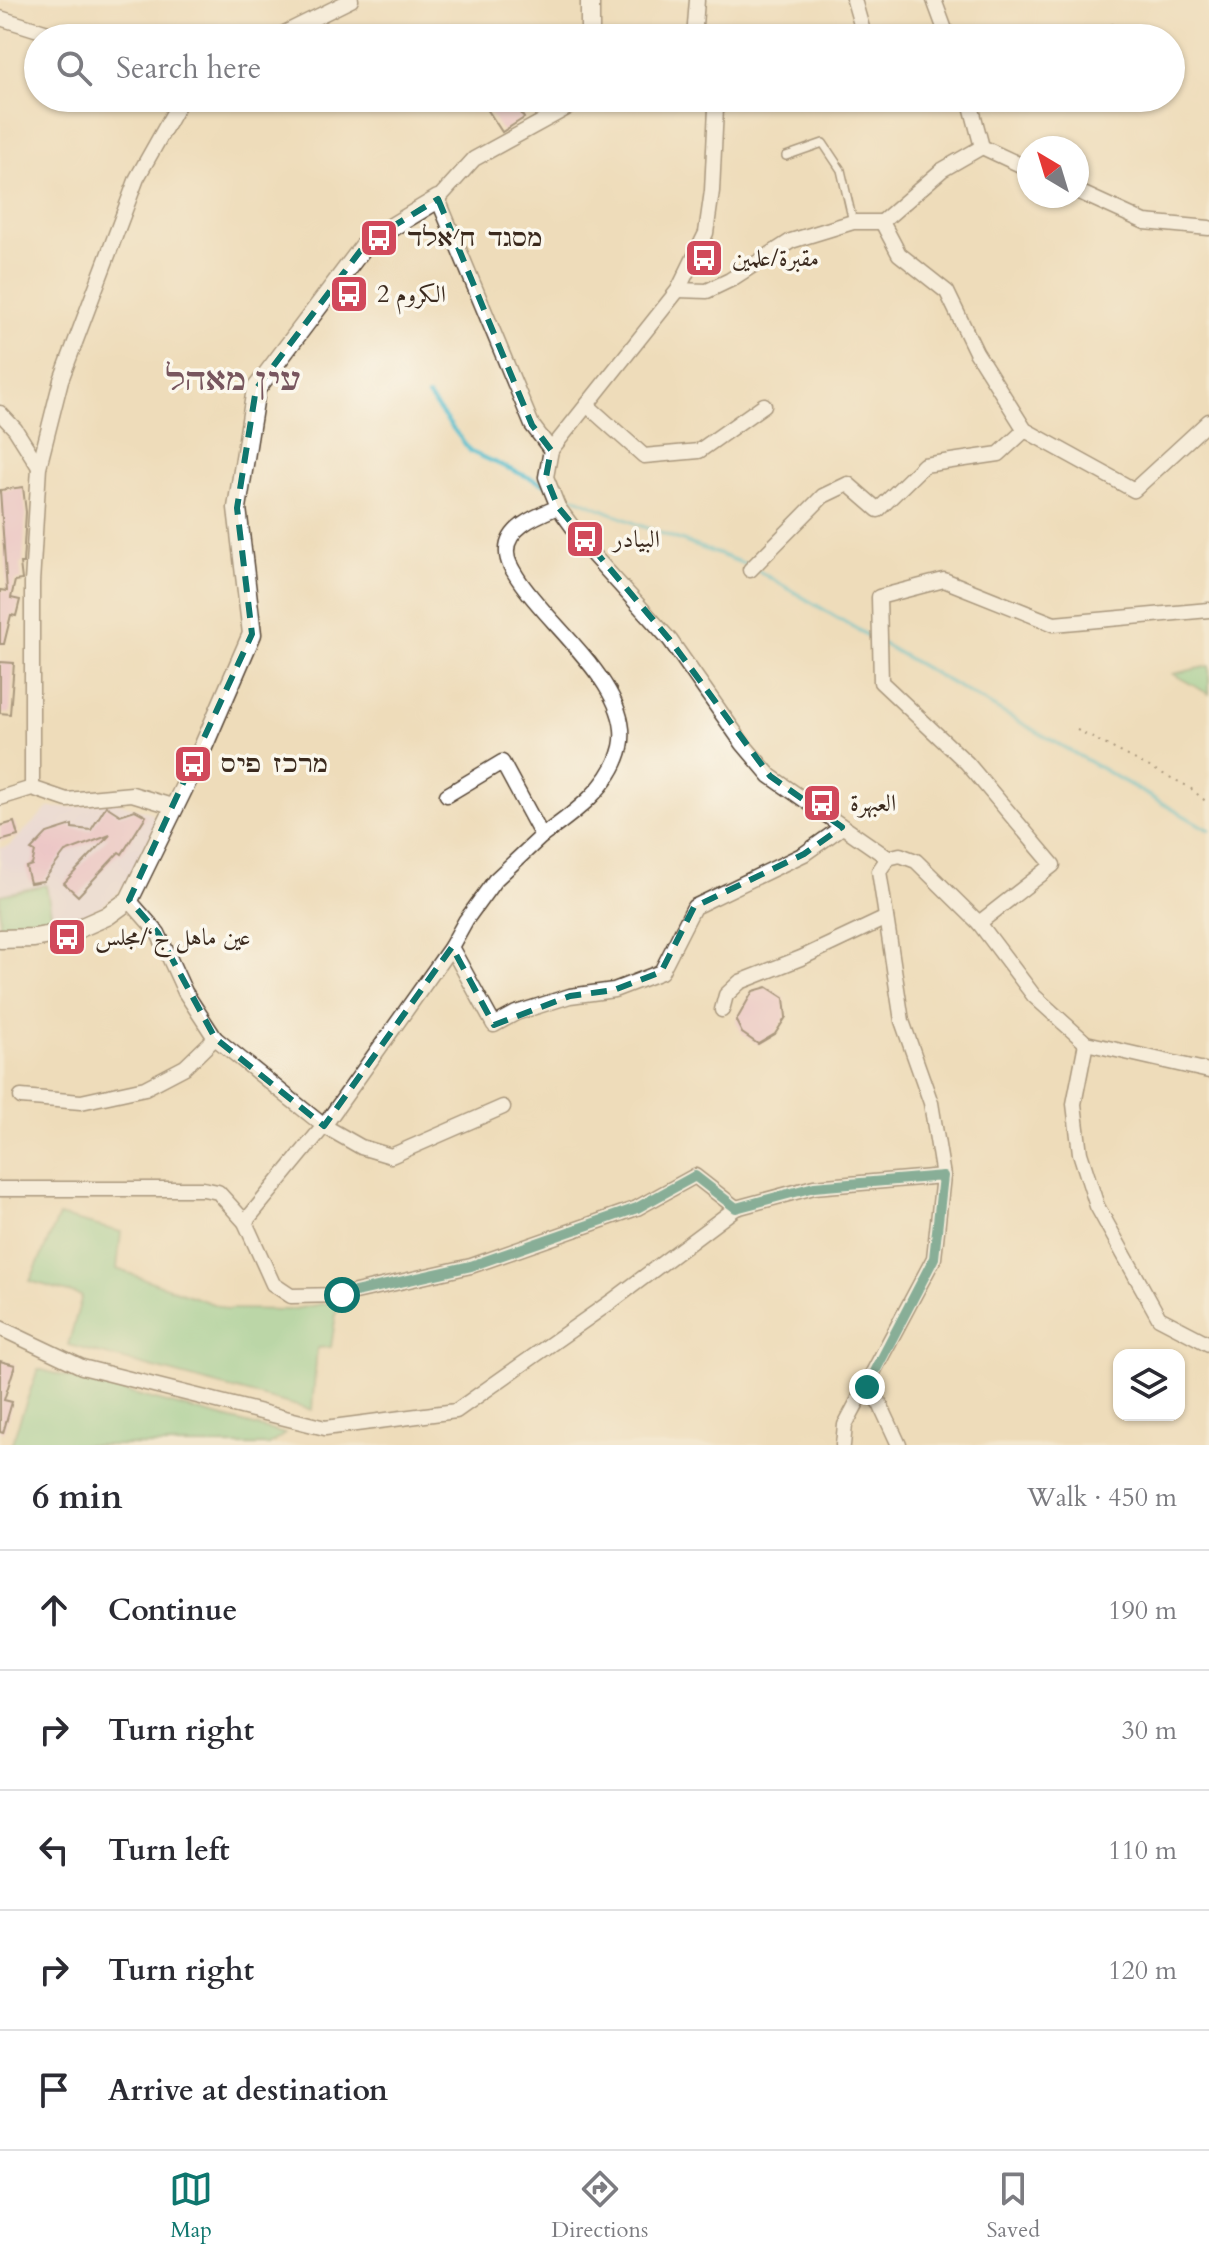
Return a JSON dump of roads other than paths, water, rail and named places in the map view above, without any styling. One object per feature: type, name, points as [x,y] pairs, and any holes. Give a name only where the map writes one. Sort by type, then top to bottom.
[{"type":"street","points":[[302,24],[351,0]]},
{"type":"street","points":[[590,0],[590,24]]},
{"type":"street","points":[[695,24],[697,0]]},
{"type":"street","points":[[854,0],[861,24]]},
{"type":"street","points":[[934,0],[943,24]]},
{"type":"street","points":[[0,18],[24,26]]},
{"type":"street","points":[[32,788],[32,583],[39,467],[61,380],[137,178],[174,112]]},
{"type":"street","points":[[0,939],[34,938],[73,931],[107,916],[129,900],[175,807],[252,634],[237,508],[256,389],[367,242],[438,199],[474,159],[559,112]]},
{"type":"street","points":[[716,112],[712,191],[706,233],[678,290],[551,450],[546,477],[558,507],[593,555],[670,640],[743,744],[770,776],[888,858]]},
{"type":"street","points":[[973,112],[982,147]]},
{"type":"street","points":[[678,290],[707,291],[791,241],[853,222],[882,222],[942,170],[982,147]]},
{"type":"street","points":[[982,147],[1017,163]]},
{"type":"street","points":[[1089,196],[1145,222],[1209,228]]},
{"type":"street","points":[[438,199],[532,425],[551,450]]},
{"type":"street","points":[[882,222],[899,254],[947,292],[976,352],[1025,430],[1134,490],[1209,421]]},
{"type":"street","points":[[588,406],[644,456],[699,451],[764,405]]},
{"type":"street","points":[[0,413],[15,429],[39,467]]},
{"type":"street","points":[[750,570],[823,496],[848,484],[878,510],[924,465],[999,454],[1025,430]]},
{"type":"street","points":[[245,1222],[324,1126],[495,880],[542,836],[574,813],[612,772],[621,746],[622,728],[618,708],[593,669],[527,591],[510,565],[506,551],[510,538],[520,527],[558,507]]},
{"type":"street","points":[[979,923],[1053,865],[967,763],[881,682],[879,597],[944,580],[1054,624],[1209,610]]},
{"type":"street","points":[[447,795],[502,762],[542,836]]},
{"type":"street","points":[[0,798],[32,788],[67,800],[132,794],[175,807]]},
{"type":"street","points":[[451,947],[494,1025],[516,1013],[570,996],[614,990],[661,972],[694,907],[804,854],[842,827]]},
{"type":"street","points":[[843,1445],[845,1425],[934,1258],[943,1176],[931,1103],[902,1021],[879,871],[888,858],[900,855],[916,861],[979,923],[1034,996],[1086,1043],[1209,1071]]},
{"type":"street","points":[[129,900],[158,933],[185,992],[215,1038],[324,1126],[361,1147],[391,1156],[503,1107]]},
{"type":"street","points":[[722,1010],[726,995],[740,982],[801,958],[886,918]]},
{"type":"street","points":[[21,1097],[81,1102],[145,1088],[185,1067],[215,1038]]},
{"type":"street","points":[[1086,1043],[1074,1104],[1080,1153],[1097,1206],[1159,1318],[1209,1344]]},
{"type":"street","points":[[0,1189],[203,1189],[218,1192],[245,1222],[273,1284],[291,1296],[342,1295],[471,1266],[637,1208],[695,1176],[736,1208]]},
{"type":"street","points":[[0,1328],[82,1367],[325,1428],[456,1411],[612,1301],[736,1208],[814,1187],[943,1176]]},
{"type":"street","points":[[867,1387],[880,1404],[899,1445]]},
{"type":"lane","points":[[786,156],[823,143],[841,170],[853,222]]},
{"type":"waterway","points":[[428,396],[471,452],[544,484]]},
{"type":"waterway","points":[[555,489],[639,525],[748,565]]},
{"type":"waterway","points":[[755,569],[875,640]]},
{"type":"waterway","points":[[883,644],[1209,830]]},
{"type":"place","name":"מסגד ח׳אלד","points":[[379,238]]},
{"type":"place","name":"مقبرة/علمين","points":[[704,258]]},
{"type":"place","name":"الكروم 2","points":[[349,294]]},
{"type":"place","name":"البيادر","points":[[585,539]]},
{"type":"place","name":"מרכז פיס","points":[[193,764]]},
{"type":"place","name":"العبهرة","points":[[822,803]]},
{"type":"place","name":"عين ماهل ج‘/مجلس","points":[[67,937]]},
{"type":"district","name":"עין מאהל","points":[[233,380]]}]
